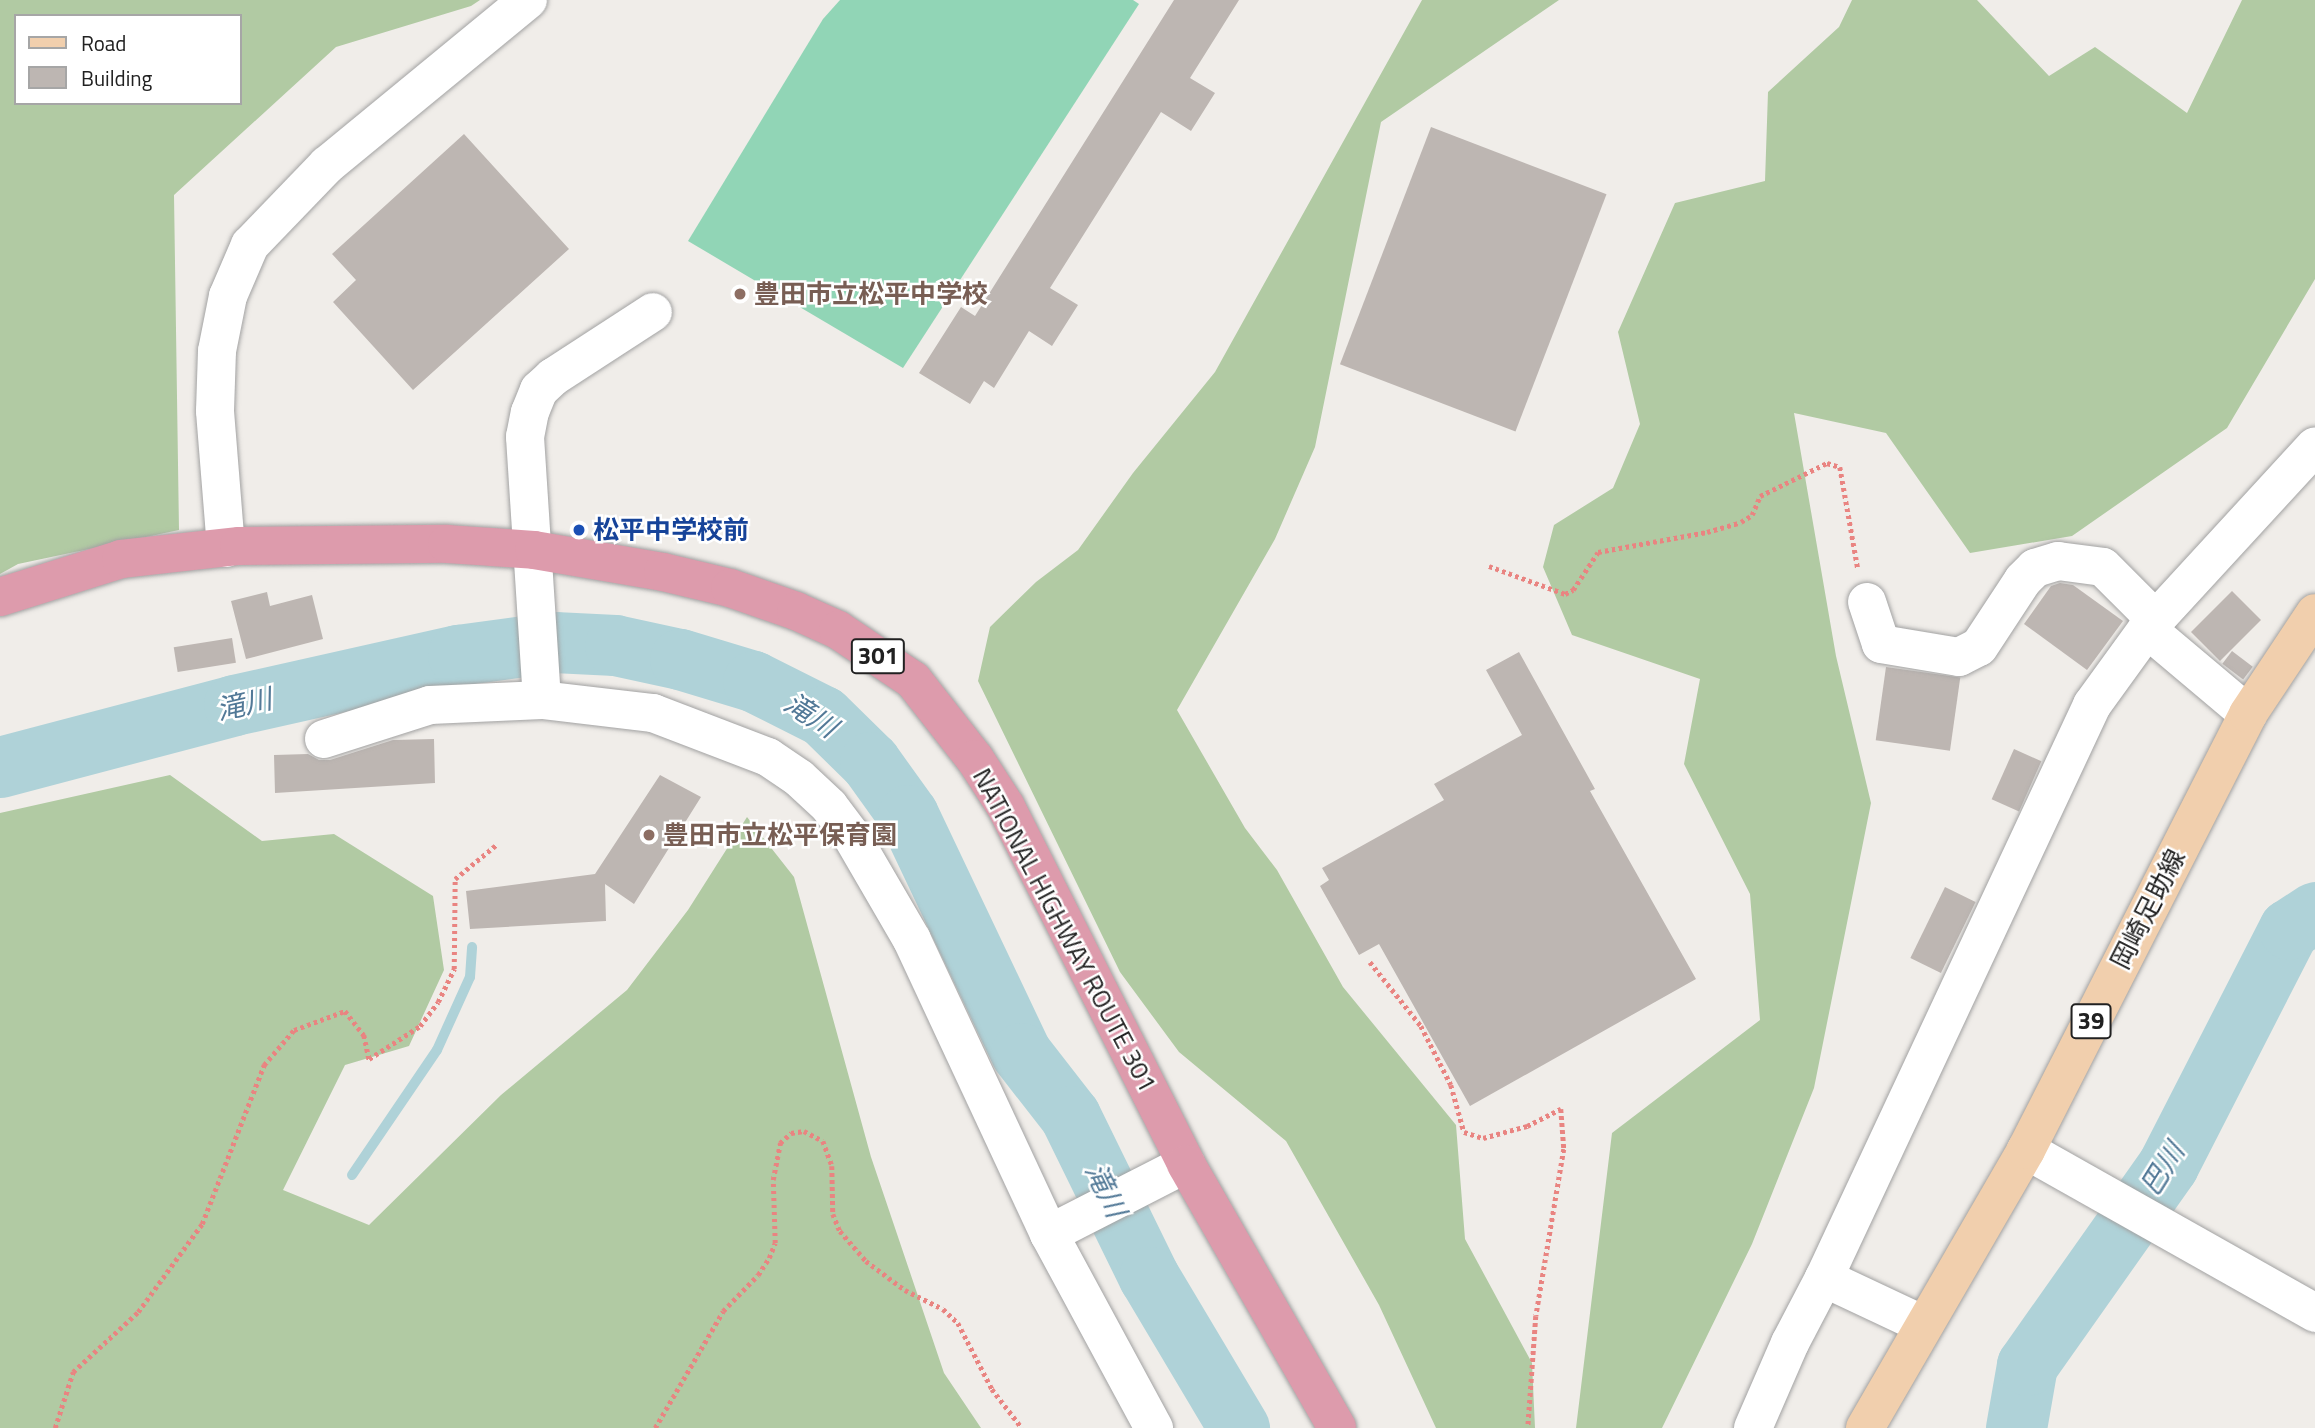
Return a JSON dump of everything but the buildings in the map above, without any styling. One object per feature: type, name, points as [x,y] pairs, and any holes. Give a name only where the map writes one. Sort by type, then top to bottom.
[{"type":"highway","name":"NATIONAL HIGHWAY ROUTE 301","points":[[0,597],[121,559],[226,548],[447,544],[534,550],[663,572],[730,589],[796,611],[838,630],[913,680],[975,759],[1006,807],[1186,1164],[1338,1428]]},
{"type":"main road","name":"岡崎足助線","points":[[1865,1428],[2026,1150],[2248,714],[2315,613]]},
{"type":"street","points":[[226,548],[215,411],[217,351],[228,296],[250,245],[327,165],[471,43],[528,0]]},
{"type":"street","points":[[542,700],[525,437],[539,390],[553,377],[653,312]]},
{"type":"street","points":[[1753,1428],[1790,1343],[1824,1278],[2092,705],[2151,624],[2315,446]]},
{"type":"street","points":[[1867,602],[1881,644],[1959,657],[1979,647],[2022,580],[2035,568],[2058,561],[2103,567],[2151,624],[2248,714]]},
{"type":"street","points":[[324,739],[430,705],[542,700],[653,713],[768,757],[799,778],[829,806],[851,835],[912,940],[1049,1234],[1154,1428]]},
{"type":"street","points":[[2026,1150],[2315,1313]]},
{"type":"street","points":[[1049,1234],[1186,1164]]},
{"type":"street","points":[[1824,1278],[1924,1325]]},
{"type":"path","points":[[1489,566],[1564,594],[1573,590],[1598,552],[1707,532],[1741,522],[1752,515],[1760,496],[1827,463],[1840,467],[1854,553],[1867,602]]},
{"type":"path","points":[[55,1428],[73,1372],[138,1312],[202,1224],[264,1065],[294,1030],[345,1011],[364,1035],[369,1059],[420,1026],[438,1002],[454,968],[455,879],[496,845]]},
{"type":"path","points":[[1370,962],[1421,1026],[1451,1084],[1464,1132],[1483,1138],[1527,1126],[1561,1109],[1564,1149],[1536,1316],[1528,1428]]},
{"type":"path","points":[[655,1428],[723,1311],[758,1275],[769,1258],[775,1243],[774,1180],[780,1143],[791,1133],[804,1131],[822,1142],[832,1166],[833,1213],[840,1231],[866,1261],[905,1290],[943,1309],[958,1323],[992,1389],[1022,1428]]},
{"type":"green space","points":[[0,0],[480,0],[471,6],[336,47],[174,195],[179,530],[18,564],[0,574]]},
{"type":"green space","points":[[840,0],[1133,0],[1139,4],[903,368],[688,241],[823,19]]},
{"type":"green space","points":[[1422,0],[1559,0],[1381,122],[1315,447],[1275,539],[1177,710],[1245,828],[1277,870],[1343,987],[1456,1125],[1465,1239],[1532,1363],[1535,1428],[1436,1428],[1379,1305],[1286,1141],[1179,1052],[1120,972],[978,681],[990,627],[1036,582],[1078,550],[1133,473],[1215,372]]},
{"type":"green space","points":[[1852,0],[1977,0],[2049,76],[2095,47],[2187,113],[2242,0],[2315,0],[2315,279],[2227,428],[2072,536],[1970,553],[1886,433],[1794,413],[1836,656],[1871,803],[1814,1088],[1752,1244],[1662,1428],[1576,1428],[1612,1133],[1760,1020],[1750,894],[1684,764],[1700,679],[1572,635],[1543,567],[1554,525],[1613,488],[1640,424],[1618,332],[1675,203],[1765,181],[1768,92],[1839,27]]},
{"type":"green space","points":[[170,775],[262,841],[334,834],[433,896],[444,970],[409,1046],[345,1065],[283,1190],[369,1225],[501,1095],[627,990],[688,910],[747,817],[794,877],[871,1157],[944,1373],[981,1428],[0,1428],[0,813]]},
{"type":"waterway","name":"滝川","points":[[0,767],[234,705],[458,655],[554,642],[615,645],[680,659],[753,681],[823,716],[870,762],[908,815],[1021,1053],[1070,1116],[1149,1277],[1239,1428]]},
{"type":"waterway","name":"巴川","points":[[2016,1428],[2027,1365],[2168,1165],[2289,929],[2315,912]]},
{"type":"waterway","points":[[352,1175],[437,1050],[470,977],[472,947]]},
{"type":"place","name":"豊田市立松平中学校","points":[[740,294]]},
{"type":"place","name":"松平中学校前","points":[[579,530]]},
{"type":"place","name":"豊田市立松平保育園","points":[[649,835]]}]
